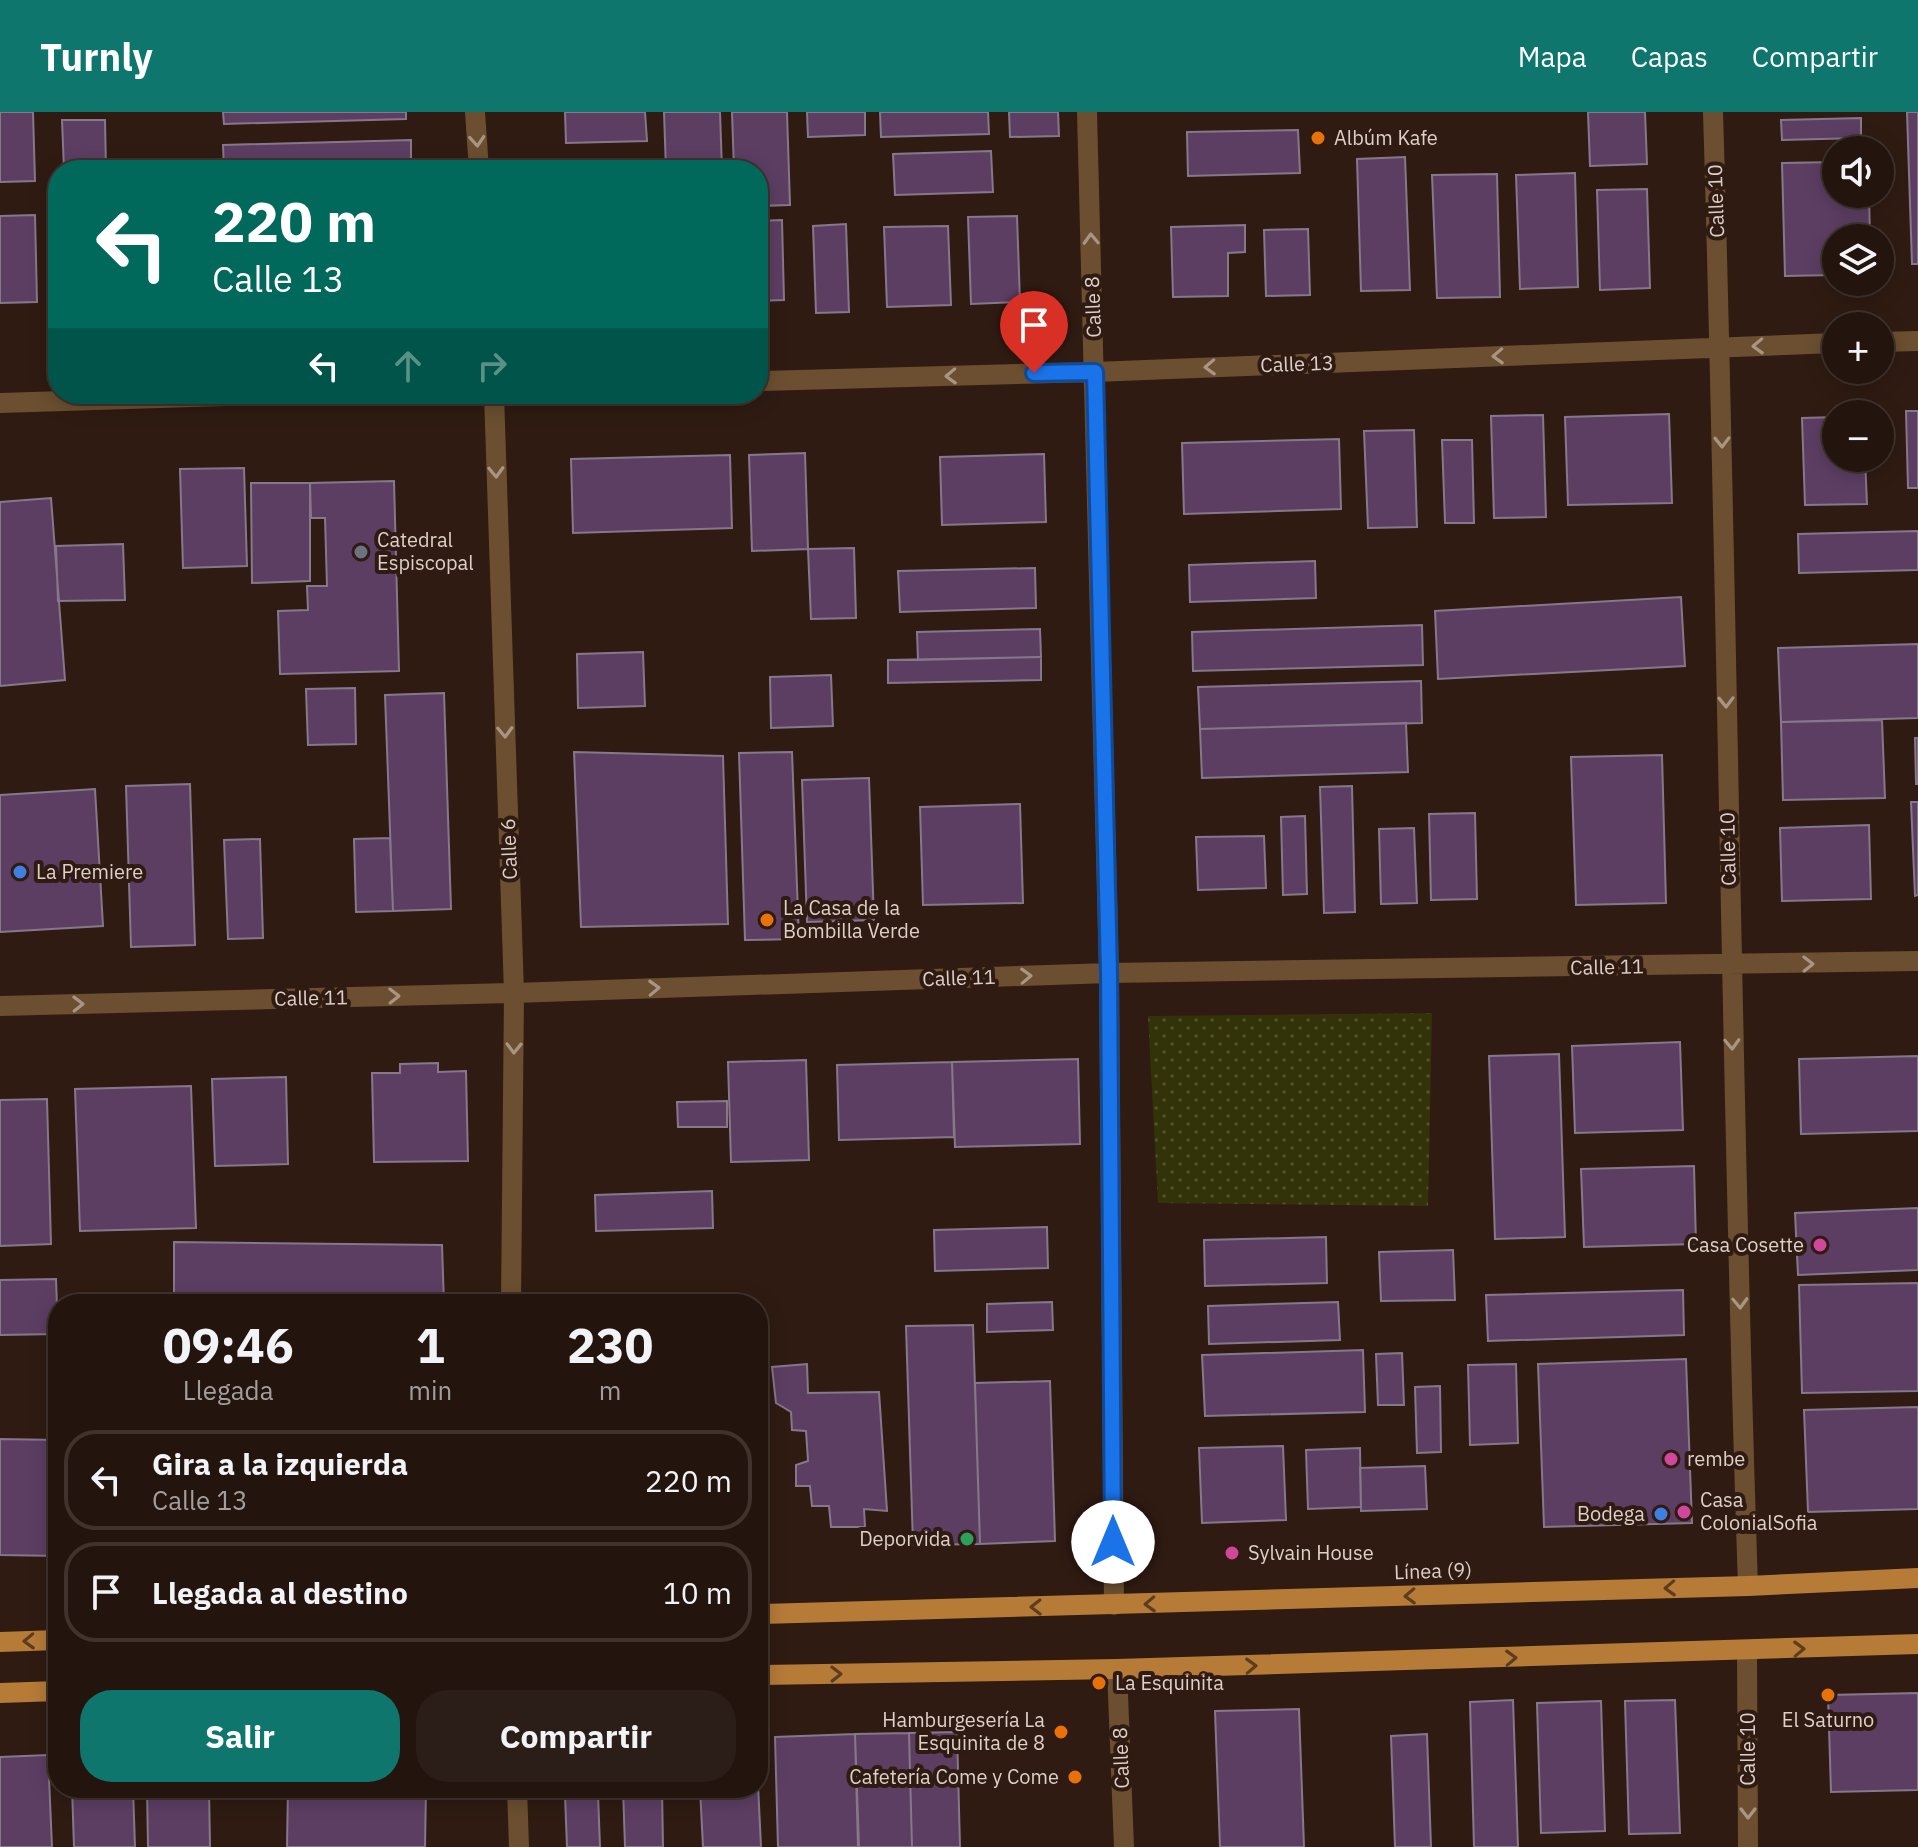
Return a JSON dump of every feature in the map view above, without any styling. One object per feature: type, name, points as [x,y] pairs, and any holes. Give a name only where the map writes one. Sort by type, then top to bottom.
[{"type":"main road","name":"Línea (9)","points":[[768,1614],[1748,1586],[1918,1578]]},
{"type":"main road","points":[[0,1642],[48,1640]]},
{"type":"main road","points":[[768,1675],[1117,1669],[1918,1644]]},
{"type":"main road","points":[[0,1693],[48,1691]]},
{"type":"street","points":[[475,112],[478,160]]},
{"type":"street","name":"Calle 8","points":[[1087,112],[1109,973],[1114,1605]]},
{"type":"street","name":"Calle 10","points":[[1713,112],[1730,966],[1748,1586]]},
{"type":"street","points":[[1894,342],[1918,341]]},
{"type":"street","name":"Calle 13","points":[[768,381],[1095,372],[1822,343]]},
{"type":"street","points":[[0,403],[48,402]]},
{"type":"street","name":"Calle 6","points":[[494,404],[514,993],[511,1294]]},
{"type":"street","name":"Calle 11","points":[[0,1006],[1109,973],[1918,961]]},
{"type":"street","name":"Calle 10","points":[[1747,1651],[1748,1847]]},
{"type":"street","name":"Calle 8","points":[[1117,1669],[1124,1847]]},
{"type":"street","points":[[517,1798],[519,1847]]},
{"type":"shaded area","points":[[1432,1013],[1428,1206],[1158,1203],[1148,1016]]},
{"type":"building","points":[[0,112],[33,112],[35,181],[0,182]]},
{"type":"building","points":[[223,112],[406,112],[406,119],[224,124]]},
{"type":"building","points":[[565,112],[645,112],[647,141],[566,143]]},
{"type":"building","points":[[664,112],[720,112],[722,160],[666,160]]},
{"type":"building","points":[[732,112],[787,112],[790,205],[768,206],[768,160],[734,160]]},
{"type":"building","points":[[807,112],[865,112],[865,135],[808,137]]},
{"type":"building","points":[[880,112],[988,112],[989,134],[881,137]]},
{"type":"building","points":[[1009,112],[1058,112],[1059,136],[1010,137]]},
{"type":"building","points":[[1588,112],[1645,112],[1647,164],[1590,166]]},
{"type":"building","points":[[1907,112],[1918,112],[1918,264],[1912,264]]},
{"type":"building","points":[[1861,118],[1861,136],[1782,140],[1781,120]]},
{"type":"building","points":[[62,120],[105,120],[106,160],[64,160]]},
{"type":"building","points":[[1298,130],[1300,173],[1188,176],[1187,132]]},
{"type":"building","points":[[411,140],[411,160],[224,160],[223,145]]},
{"type":"building","points":[[991,151],[993,192],[895,195],[893,154]]},
{"type":"building","points":[[1405,157],[1410,290],[1361,291],[1357,159]]},
{"type":"building","points":[[1822,162],[1822,208],[1869,208],[1870,224],[1822,224],[1822,275],[1785,276],[1782,163]]},
{"type":"building","points":[[1575,173],[1578,287],[1520,289],[1516,175]]},
{"type":"building","points":[[1497,174],[1500,297],[1437,298],[1432,175]]},
{"type":"building","points":[[1647,189],[1650,288],[1600,290],[1597,190]]},
{"type":"building","points":[[35,215],[37,302],[0,303],[0,216]]},
{"type":"building","points":[[1017,216],[1020,302],[971,304],[968,217]]},
{"type":"building","points":[[782,220],[784,300],[768,301],[768,221]]},
{"type":"building","points":[[846,224],[849,312],[816,313],[813,226]]},
{"type":"building","points":[[1245,225],[1245,252],[1228,253],[1228,296],[1173,297],[1171,227]]},
{"type":"building","points":[[948,226],[951,305],[887,307],[884,227]]},
{"type":"building","points":[[1308,229],[1310,295],[1266,296],[1264,230]]},
{"type":"building","points":[[1906,411],[1918,411],[1918,488],[1908,488]]},
{"type":"building","points":[[1669,414],[1672,503],[1568,505],[1565,417]]},
{"type":"building","points":[[1543,415],[1546,517],[1494,518],[1491,416]]},
{"type":"building","points":[[1822,417],[1822,472],[1866,472],[1867,504],[1805,505],[1802,418]]},
{"type":"building","points":[[1414,430],[1417,527],[1368,528],[1364,431]]},
{"type":"building","points":[[1339,439],[1341,509],[1184,514],[1182,443]]},
{"type":"building","points":[[1442,440],[1472,440],[1474,523],[1445,523]]},
{"type":"building","points":[[805,453],[808,549],[752,551],[749,455]]},
{"type":"building","points":[[1044,454],[1046,522],[942,525],[940,457]]},
{"type":"building","points":[[730,455],[732,528],[573,533],[571,459]]},
{"type":"building","points":[[244,468],[247,566],[183,568],[180,469]]},
{"type":"building","name":"Catedral Espiscopal","points":[[394,481],[399,671],[280,674],[278,611],[308,610],[307,586],[327,586],[325,518],[311,518],[310,483]]},
{"type":"building","points":[[251,483],[310,483],[310,581],[252,583]]},
{"type":"building","points":[[51,498],[65,680],[0,686],[0,502]]},
{"type":"building","points":[[1918,531],[1918,570],[1799,573],[1798,534]]},
{"type":"building","points":[[123,544],[125,600],[58,601],[56,546]]},
{"type":"building","points":[[854,548],[856,618],[811,619],[808,549]]},
{"type":"building","points":[[1315,561],[1316,598],[1190,602],[1189,565]]},
{"type":"building","points":[[1035,568],[1036,608],[900,612],[898,571]]},
{"type":"building","points":[[1681,597],[1685,666],[1438,679],[1435,611]]},
{"type":"building","points":[[1422,625],[1423,665],[1193,671],[1192,632]]},
{"type":"building","points":[[1040,629],[1041,657],[918,660],[917,632]]},
{"type":"building","points":[[1918,644],[1918,718],[1781,722],[1778,648]]},
{"type":"building","points":[[643,652],[645,706],[578,708],[577,654]]},
{"type":"building","points":[[1041,657],[1041,680],[888,683],[888,660]]},
{"type":"building","points":[[831,675],[833,726],[771,728],[770,677]]},
{"type":"building","points":[[1421,681],[1422,723],[1200,729],[1198,687]]},
{"type":"building","points":[[355,688],[356,744],[308,745],[306,689]]},
{"type":"building","points":[[444,693],[451,909],[393,911],[385,695]]},
{"type":"building","points":[[1882,720],[1885,798],[1783,800],[1781,722]]},
{"type":"building","points":[[1406,723],[1408,772],[1202,778],[1200,729]]},
{"type":"building","points":[[1915,738],[1918,738],[1918,784],[1916,784]]},
{"type":"building","points":[[574,752],[723,756],[728,924],[581,927]]},
{"type":"building","points":[[792,752],[799,939],[745,940],[739,753]]},
{"type":"building","points":[[1662,755],[1666,903],[1576,905],[1571,757]]},
{"type":"building","points":[[869,778],[874,920],[807,922],[802,780]]},
{"type":"building","points":[[190,784],[195,945],[131,947],[126,786]]},
{"type":"building","points":[[1352,786],[1355,912],[1324,913],[1320,787]]},
{"type":"building","points":[[95,789],[103,926],[0,932],[0,795]]},
{"type":"building","points":[[1911,802],[1918,802],[1918,895],[1915,896]]},
{"type":"building","points":[[1020,804],[1023,903],[923,905],[920,807]]},
{"type":"building","points":[[1475,813],[1477,899],[1431,900],[1429,814]]},
{"type":"building","points":[[1305,816],[1307,894],[1283,895],[1281,817]]},
{"type":"building","points":[[1869,825],[1871,899],[1782,901],[1780,828]]},
{"type":"building","points":[[1414,828],[1417,903],[1381,904],[1379,829]]},
{"type":"building","points":[[1264,836],[1266,888],[1198,890],[1196,837]]},
{"type":"building","points":[[390,838],[393,911],[356,912],[354,839]]},
{"type":"building","points":[[260,839],[263,938],[228,939],[224,840]]},
{"type":"building","points":[[1680,1042],[1683,1130],[1575,1133],[1572,1046]]},
{"type":"building","points":[[1559,1054],[1565,1237],[1495,1239],[1489,1056]]},
{"type":"building","points":[[1918,1056],[1918,1131],[1801,1134],[1799,1059]]},
{"type":"building","points":[[1078,1059],[1080,1144],[955,1147],[952,1062]]},
{"type":"building","points":[[806,1060],[809,1160],[731,1162],[728,1062]]},
{"type":"building","points":[[952,1062],[954,1137],[839,1140],[837,1065]]},
{"type":"building","points":[[438,1063],[438,1072],[466,1071],[468,1161],[374,1162],[372,1073],[400,1073],[400,1064]]},
{"type":"building","points":[[286,1077],[288,1164],[215,1166],[212,1079]]},
{"type":"building","points":[[191,1086],[196,1228],[80,1231],[75,1089]]},
{"type":"building","points":[[47,1099],[51,1244],[0,1246],[0,1100]]},
{"type":"building","points":[[727,1101],[727,1127],[678,1127],[677,1102]]},
{"type":"building","points":[[1694,1166],[1696,1244],[1584,1247],[1581,1169]]},
{"type":"building","points":[[712,1191],[713,1228],[596,1231],[595,1195]]},
{"type":"building","points":[[1918,1208],[1918,1270],[1798,1275],[1795,1213]]},
{"type":"building","points":[[1047,1227],[1048,1268],[935,1271],[934,1230]]},
{"type":"building","points":[[1326,1237],[1327,1283],[1205,1286],[1204,1240]]},
{"type":"building","points":[[174,1242],[442,1245],[444,1294],[174,1294]]},
{"type":"building","points":[[1453,1250],[1455,1300],[1381,1301],[1379,1252]]},
{"type":"building","points":[[56,1279],[57,1294],[48,1294],[48,1334],[0,1335],[0,1280]]},
{"type":"building","points":[[1918,1283],[1918,1391],[1802,1393],[1799,1285]]},
{"type":"building","points":[[1683,1290],[1684,1335],[1488,1341],[1486,1295]]},
{"type":"building","points":[[1052,1302],[1053,1330],[987,1332],[987,1304]]},
{"type":"building","points":[[1338,1302],[1340,1340],[1209,1344],[1208,1306]]},
{"type":"building","points":[[973,1325],[980,1544],[913,1545],[906,1326]]},
{"type":"building","points":[[1363,1350],[1365,1412],[1205,1416],[1202,1355]]},
{"type":"building","points":[[1402,1353],[1404,1405],[1378,1405],[1376,1354]]},
{"type":"building","points":[[1686,1359],[1692,1523],[1544,1527],[1538,1364]]},
{"type":"building","points":[[807,1364],[808,1393],[879,1392],[887,1511],[864,1509],[865,1527],[831,1527],[829,1506],[812,1506],[810,1486],[796,1486],[796,1465],[808,1461],[806,1431],[792,1430],[791,1412],[776,1403],[772,1367]]},
{"type":"building","points":[[1516,1364],[1518,1443],[1470,1445],[1468,1365]]},
{"type":"building","points":[[1050,1381],[1055,1541],[980,1544],[975,1383]]},
{"type":"building","points":[[1440,1386],[1441,1452],[1417,1453],[1415,1387]]},
{"type":"building","points":[[1918,1407],[1918,1509],[1808,1512],[1804,1410]]},
{"type":"building","points":[[0,1439],[48,1440],[48,1556],[0,1555]]},
{"type":"building","points":[[1283,1446],[1286,1520],[1202,1523],[1199,1448]]},
{"type":"building","points":[[1360,1448],[1361,1507],[1308,1509],[1306,1450]]},
{"type":"building","points":[[1425,1466],[1427,1509],[1361,1511],[1360,1468]]},
{"type":"building","points":[[1918,1693],[1918,1790],[1831,1792],[1828,1695]]},
{"type":"building","points":[[1513,1700],[1518,1847],[1474,1847],[1470,1702]]},
{"type":"building","points":[[1675,1700],[1680,1833],[1629,1834],[1625,1701]]},
{"type":"building","points":[[1601,1701],[1605,1831],[1541,1833],[1537,1703]]},
{"type":"building","points":[[1299,1709],[1304,1847],[1220,1847],[1215,1711]]},
{"type":"building","points":[[957,1732],[960,1847],[912,1847],[909,1733]]},
{"type":"building","points":[[909,1733],[912,1847],[858,1847],[855,1734]]},
{"type":"building","points":[[855,1734],[859,1847],[778,1847],[775,1737]]},
{"type":"building","points":[[1427,1734],[1431,1847],[1395,1847],[1391,1736]]},
{"type":"building","points":[[48,1755],[52,1847],[0,1847],[0,1757]]},
{"type":"building","points":[[72,1798],[133,1798],[135,1847],[74,1847]]},
{"type":"building","points":[[147,1798],[209,1798],[210,1847],[148,1847]]},
{"type":"building","points":[[288,1798],[426,1798],[425,1847],[287,1847]]},
{"type":"building","points":[[565,1798],[598,1798],[600,1847],[567,1847]]},
{"type":"building","points":[[623,1798],[662,1798],[663,1847],[625,1847]]},
{"type":"building","points":[[701,1798],[759,1798],[761,1847],[703,1847]]},
{"type":"place","name":"Albúm Kafe","points":[[1318,138]]},
{"type":"place","name":"Catedral Espiscopal","points":[[361,552]]},
{"type":"place","name":"La Premiere","points":[[20,872]]},
{"type":"place","name":"La Casa de la Bombilla Verde","points":[[767,920]]},
{"type":"place","name":"Casa Cosette","points":[[1820,1245]]},
{"type":"place","name":"rembe","points":[[1671,1459]]},
{"type":"place","name":"Casa ColonialSofia","points":[[1684,1512]]},
{"type":"place","name":"Bodega","points":[[1661,1514]]},
{"type":"place","name":"Deporvida","points":[[967,1539]]},
{"type":"place","name":"Sylvain House","points":[[1232,1553]]},
{"type":"place","name":"La Esquinita","points":[[1099,1683]]},
{"type":"place","name":"El Saturno","points":[[1828,1695]]},
{"type":"place","name":"Hamburgesería La Esquinita de 8","points":[[1061,1732]]},
{"type":"place","name":"Cafetería Come y Come","points":[[1075,1777]]},
{"type":"route","points":[[1034,373],[1095,372],[1109,973],[1113,1542]]}]
